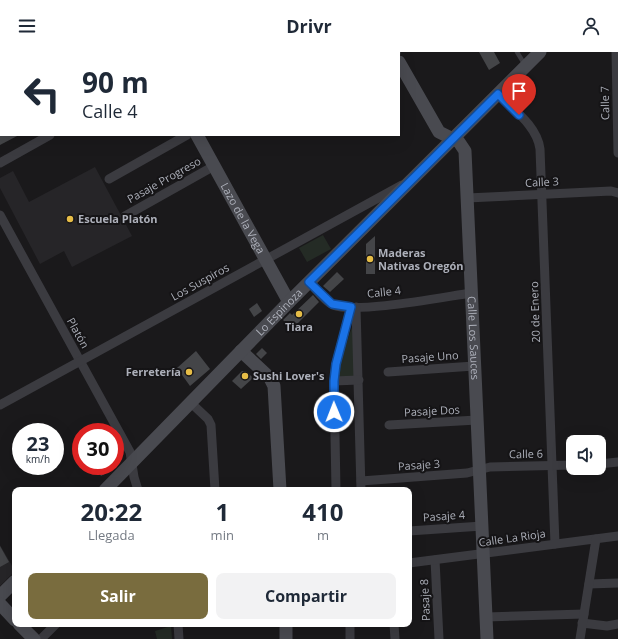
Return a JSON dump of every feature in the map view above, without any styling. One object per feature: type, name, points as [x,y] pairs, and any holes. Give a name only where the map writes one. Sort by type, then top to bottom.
[{"type":"street","name":"Lo Espinoza","points":[[108,487],[289,302],[540,52]]},
{"type":"street","name":"Calle 7","points":[[616,52],[618,153]]},
{"type":"street","name":"Calle Los Sauces","points":[[400,64],[435,128],[442,135],[461,144],[465,151],[487,639]]},
{"type":"street","name":"20 de Enero","points":[[498,94],[529,126],[538,138],[540,149],[555,544]]},
{"type":"street","points":[[0,163],[48,136]]},
{"type":"street","points":[[108,179],[185,136]]},
{"type":"street","name":"Lazo de la Vega","points":[[198,136],[289,302]]},
{"type":"street","name":"Pasaje Progreso","points":[[125,216],[214,166]]},
{"type":"street","name":"Los Suspiros","points":[[0,405],[412,179]]},
{"type":"street","name":"Calle 3","points":[[467,198],[611,191],[618,193]]},
{"type":"street","name":"Platón","points":[[0,215],[130,452],[137,487]]},
{"type":"street","name":"Calle 4","points":[[309,282],[332,304],[354,307],[471,293]]},
{"type":"street","points":[[354,307],[359,380],[361,486]]},
{"type":"street","points":[[336,487],[334,381],[336,364],[354,307]]},
{"type":"street","points":[[241,351],[270,378],[274,386],[280,487]]},
{"type":"street","name":"Pasaje Uno","points":[[388,372],[474,366]]},
{"type":"street","points":[[334,381],[359,380]]},
{"type":"street","points":[[191,403],[208,419],[211,425],[216,487]]},
{"type":"street","name":"Pasaje Dos","points":[[389,425],[477,420]]},
{"type":"street","points":[[606,463],[618,462]]},
{"type":"street","name":"Calle 6","points":[[479,470],[490,467],[566,465]]},
{"type":"street","name":"Pasaje 3","points":[[361,486],[467,473],[479,470]]},
{"type":"street","name":"Pasaje 4","points":[[412,530],[482,526]]},
{"type":"street","name":"Calle La Rioja","points":[[412,564],[618,536]]},
{"type":"street","points":[[580,639],[596,538]]},
{"type":"street","name":"Pasaje 8","points":[[435,560],[438,639]]},
{"type":"street","points":[[589,584],[618,583]]},
{"type":"street","points":[[0,596],[12,584]]},
{"type":"street","points":[[0,604],[12,617]]},
{"type":"street","points":[[486,617],[583,619],[607,626],[618,624]]},
{"type":"street","points":[[22,627],[34,639]]},
{"type":"street","points":[[41,639],[53,627]]},
{"type":"street","points":[[178,627],[179,639]]},
{"type":"street","points":[[286,627],[286,639]]},
{"type":"street","points":[[350,627],[350,639]]},
{"type":"street","points":[[394,627],[395,639]]},
{"type":"lane","points":[[517,52],[526,67]]},
{"type":"shaded area","name":"Escuela Platón","points":[[95,167],[132,236],[72,267],[64,251],[40,264],[0,188],[0,178],[13,171],[29,202]]},
{"type":"shaded area","points":[[323,235],[331,249],[307,262],[299,248]]},
{"type":"shaded area","points":[[355,319],[356,378],[337,378],[338,366]]},
{"type":"shaded area","points":[[0,545],[12,566],[12,574],[0,586]]},
{"type":"shaded area","points":[[171,627],[172,639],[157,639],[155,631]]},
{"type":"building","points":[[479,52],[494,52],[500,63],[489,70]]},
{"type":"building","points":[[0,136],[17,136],[0,145]]},
{"type":"building","name":"Maderas Nativas Oregón","points":[[375,236],[375,274],[366,274],[366,244]]},
{"type":"building","points":[[337,272],[344,279],[330,292],[323,286]]},
{"type":"building","points":[[313,295],[319,302],[292,329],[283,320],[290,313],[292,315]]},
{"type":"building","points":[[257,303],[262,311],[254,317],[249,309]]},
{"type":"building","points":[[262,348],[267,353],[261,359],[256,354]]},
{"type":"building","points":[[196,351],[210,369],[190,386],[177,368]]},
{"type":"building","points":[[242,371],[246,371],[253,378],[241,389],[232,381]]},
{"type":"building","points":[[0,546],[9,562],[0,567]]},
{"type":"place","name":"Escuela Platón","points":[[70,219]]},
{"type":"place","name":"Maderas Nativas Oregón","points":[[370,259]]},
{"type":"place","name":"Tiara","points":[[299,314]]},
{"type":"place","name":"Ferretería","points":[[189,372]]},
{"type":"place","name":"Sushi Lover's","points":[[245,376]]},
{"type":"route","points":[[334,412],[334,381],[336,364],[351,307],[337,306],[328,302],[309,282],[498,94],[519,115]]}]
